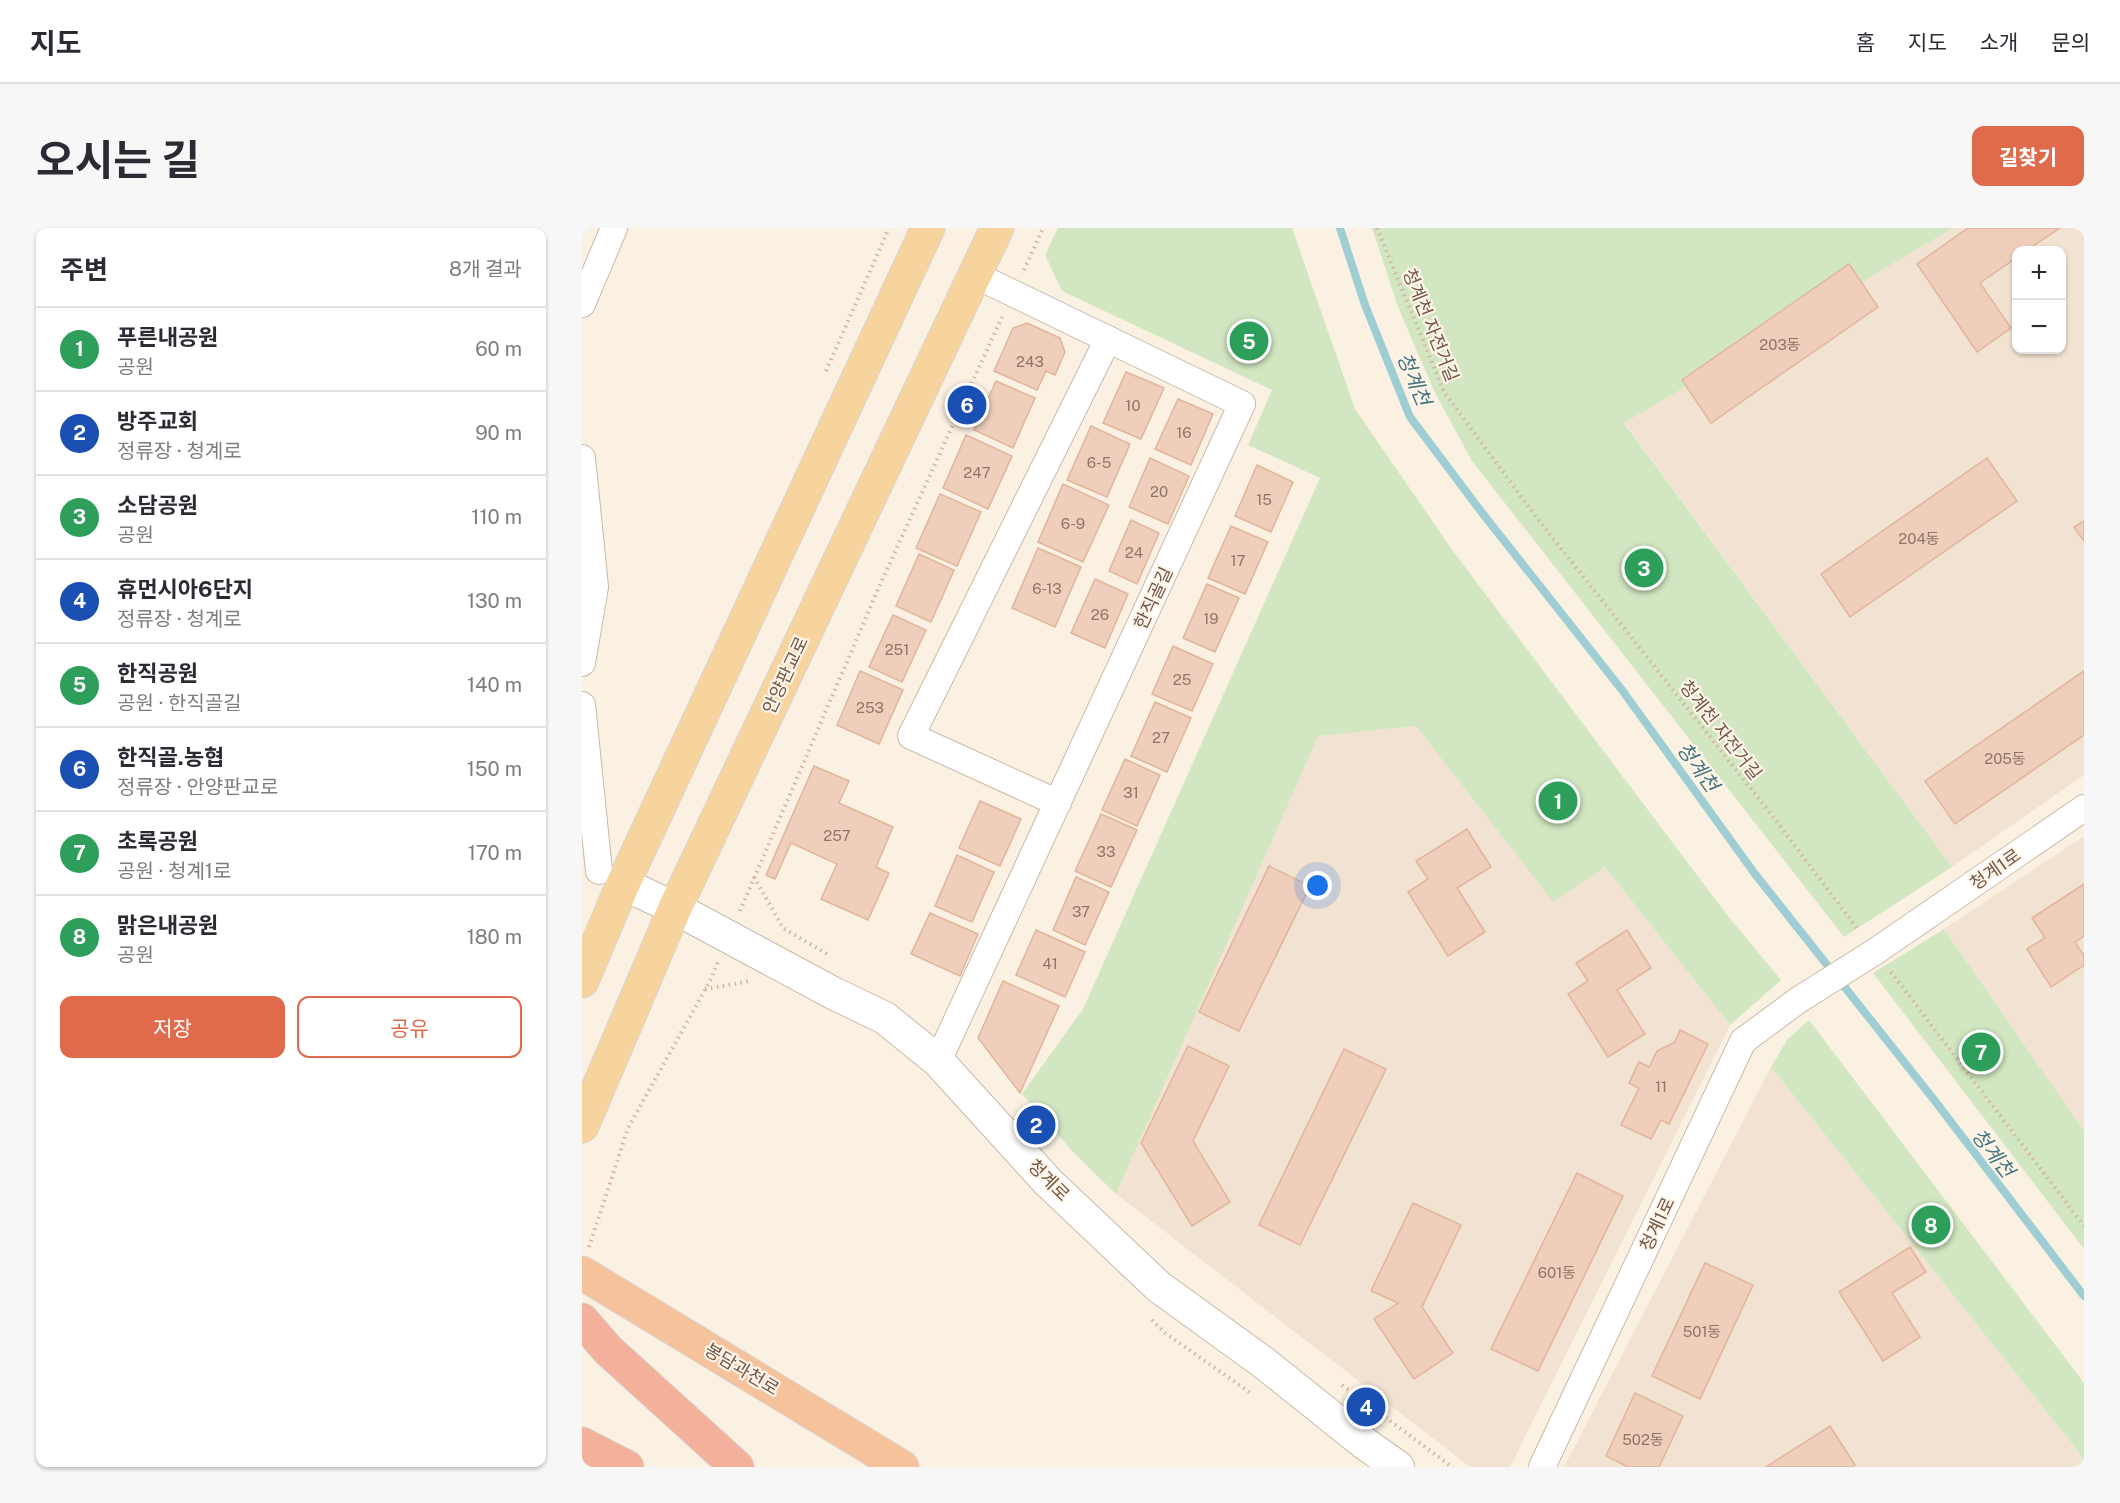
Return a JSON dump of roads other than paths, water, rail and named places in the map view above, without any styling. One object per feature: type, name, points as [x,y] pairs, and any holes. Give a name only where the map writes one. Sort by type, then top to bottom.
[{"type":"highway","name":"봉담과천로","points":[[584,1265],[750,1373],[902,1467]]},
{"type":"highway","points":[[582,1320],[608,1350],[737,1467]]},
{"type":"highway","points":[[582,1444],[627,1467]]},
{"type":"main road","points":[[582,981],[601,873],[928,228]]},
{"type":"main road","name":"안양판교로","points":[[582,1126],[675,908],[997,228]]},
{"type":"street","points":[[582,304],[614,228]]},
{"type":"street","name":"한직골길","points":[[938,1061],[1242,404],[975,275]]},
{"type":"street","points":[[1058,802],[911,736],[1108,339]]},
{"type":"street","points":[[582,458],[595,587],[582,663]]},
{"type":"street","points":[[582,705],[601,873]]},
{"type":"street","name":"청계1로","points":[[1542,1467],[1743,1041],[1797,1001],[2084,808]]},
{"type":"street","name":"청계로","points":[[601,873],[675,908],[833,993],[885,1018],[938,1061],[1047,1182],[1159,1287],[1264,1363],[1364,1443],[1398,1467]]},
{"type":"waterway","name":"청계천","points":[[1340,228],[1365,305],[1410,417],[1483,514],[1622,690],[1755,874],[1935,1101],[2084,1296]]},
{"type":"place","name":"한직공원","points":[[1249,341]]},
{"type":"place","name":"한직골.농협","points":[[967,405]]},
{"type":"place","name":"소담공원","points":[[1644,568]]},
{"type":"place","name":"푸른내공원","points":[[1558,801]]},
{"type":"place","name":"초록공원","points":[[1981,1052]]},
{"type":"place","name":"방주교회","points":[[1036,1125]]},
{"type":"place","name":"맑은내공원","points":[[1931,1225]]},
{"type":"place","name":"휴먼시아6단지","points":[[1366,1407]]}]
